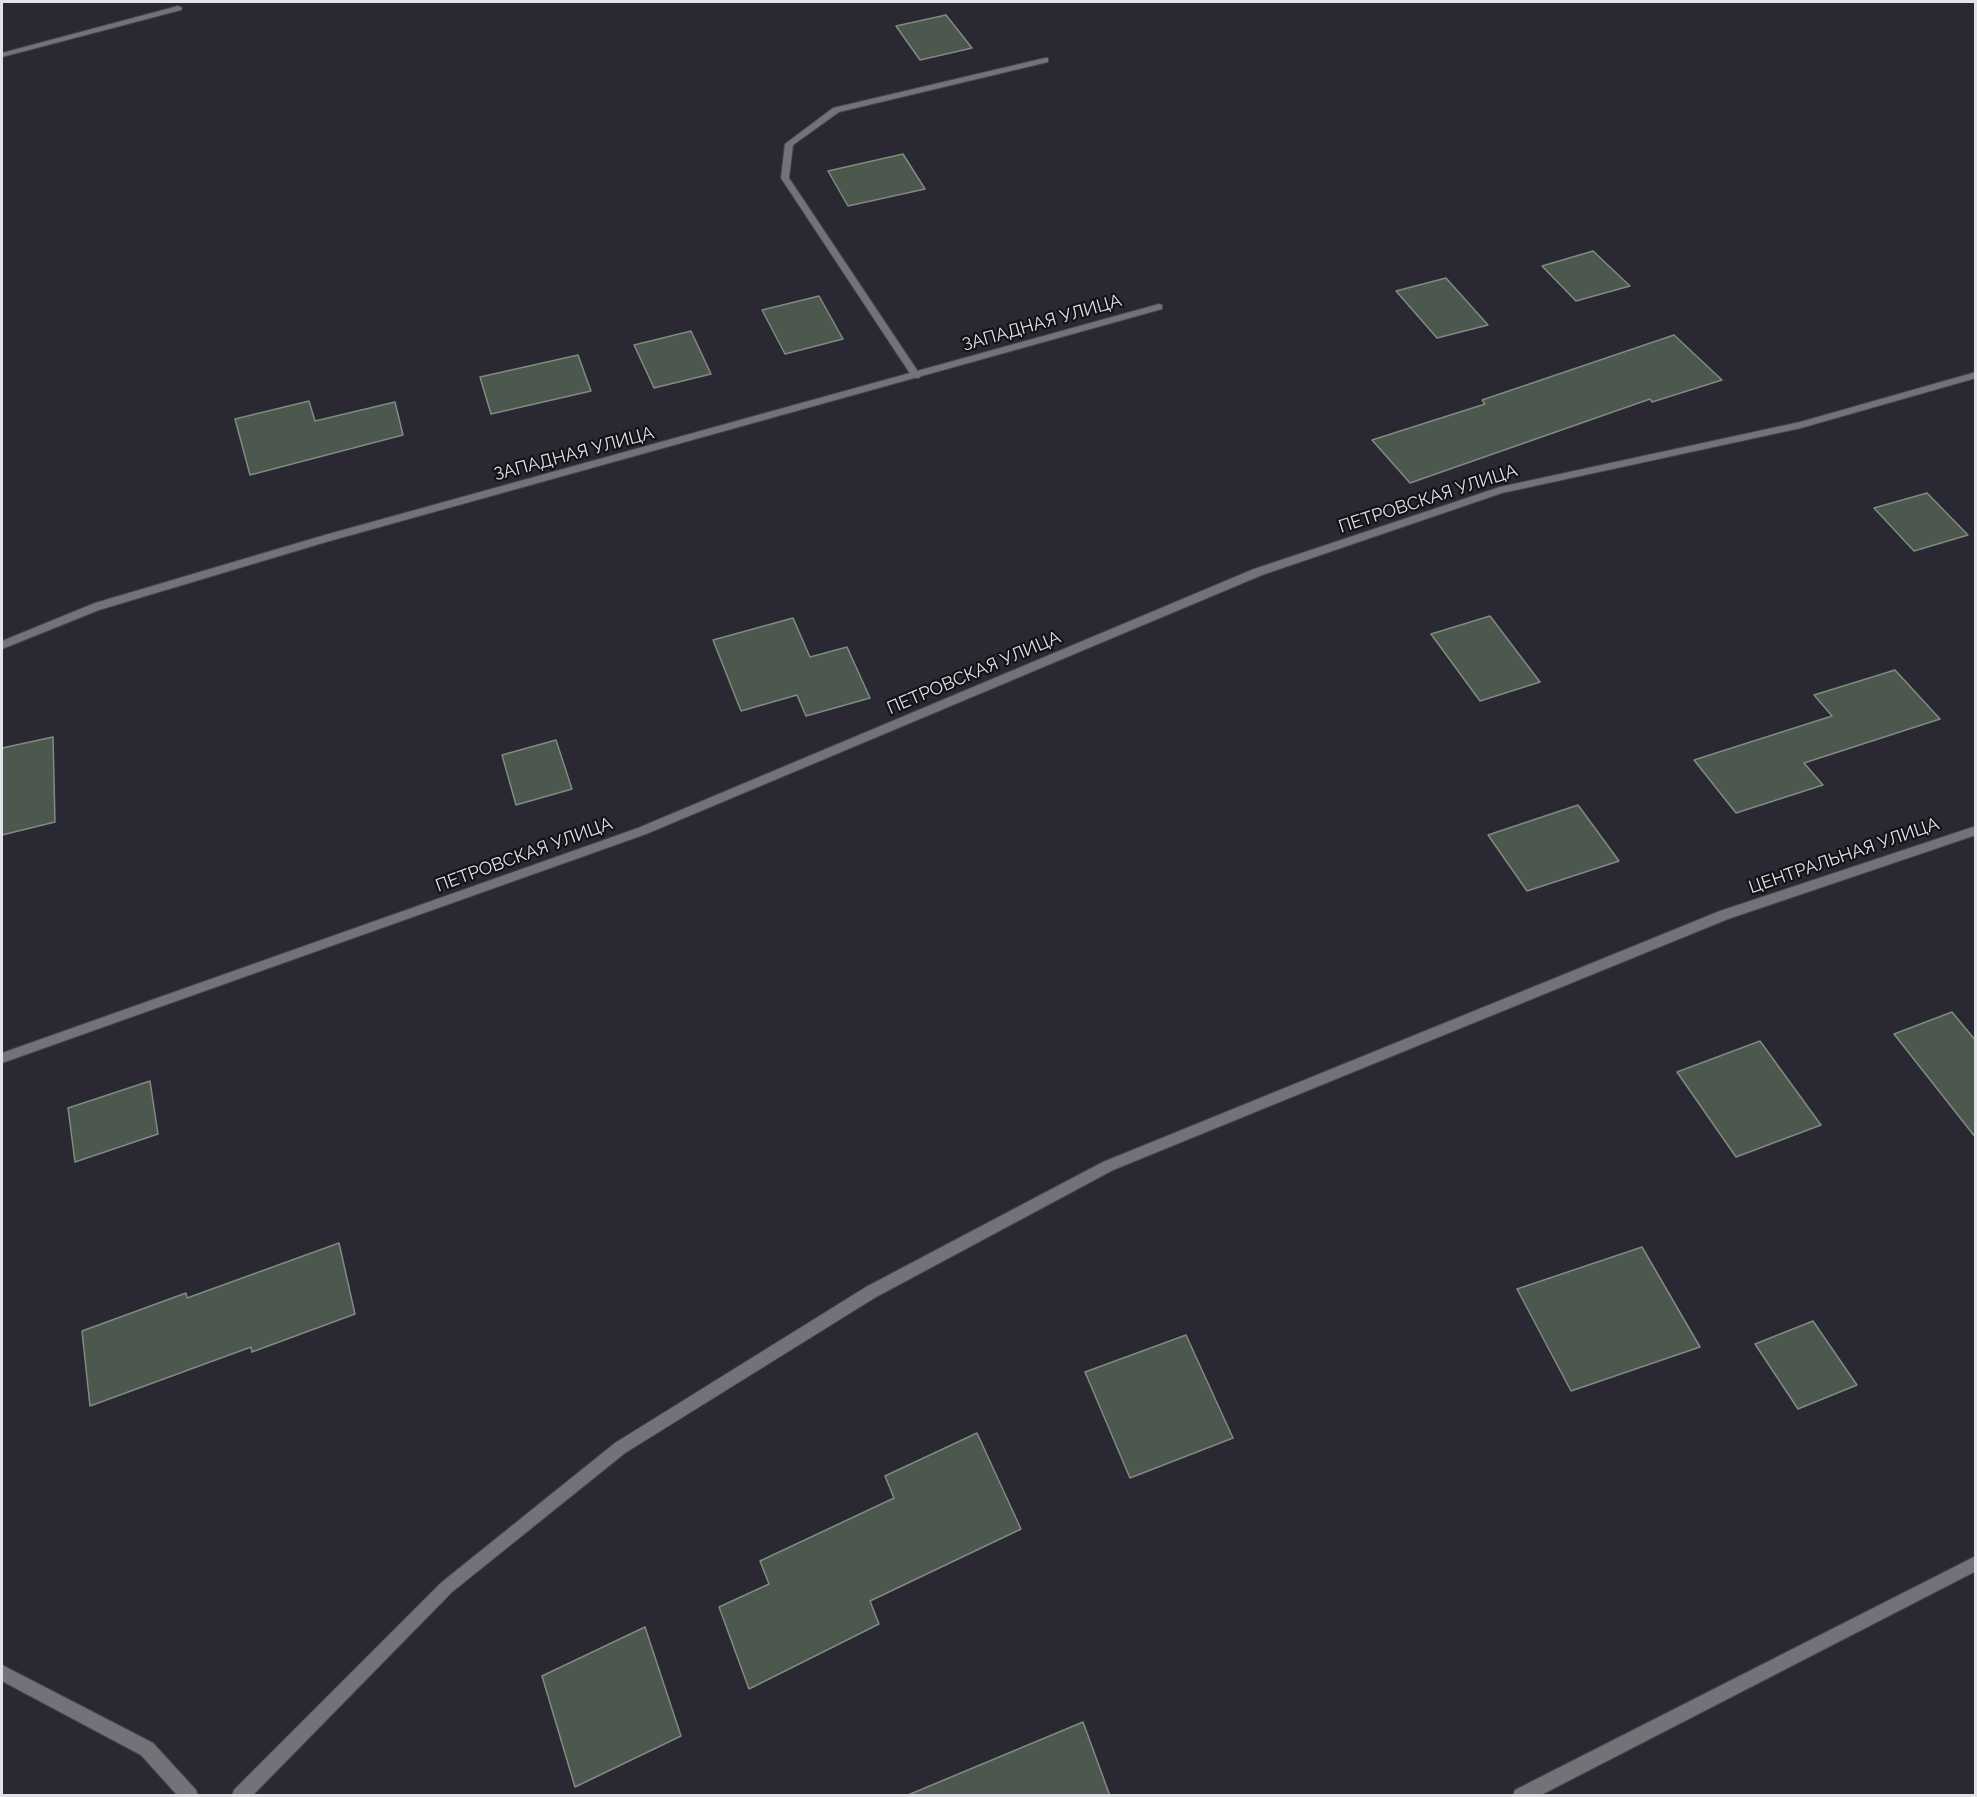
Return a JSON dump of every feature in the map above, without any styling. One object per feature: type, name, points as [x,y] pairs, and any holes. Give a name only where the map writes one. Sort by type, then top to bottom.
[{"type":"street","points":[[2,55],[178,8]]},
{"type":"street","points":[[916,376],[785,178],[789,144],[836,110],[1045,60]]},
{"type":"street","name":"ЗАПАДНАЯ УЛИЦА","points":[[2,645],[95,607],[303,545],[1159,307]]},
{"type":"street","name":"ПЕТРОВСКАЯ УЛИЦА","points":[[2,1058],[642,831],[1258,572],[1500,490],[1801,425],[1976,375]]},
{"type":"street","name":"ЦЕНТРАЛЬНАЯ УЛИЦА","points":[[240,1796],[447,1587],[620,1448],[871,1292],[1108,1166],[1724,915],[1976,831]]},
{"type":"street","points":[[1521,1796],[1976,1563]]},
{"type":"street","points":[[2,1673],[147,1749],[190,1796]]},
{"type":"building","points":[[946,15],[972,48],[920,60],[896,26]]},
{"type":"building","points":[[903,154],[925,189],[848,206],[828,171]]},
{"type":"building","points":[[1593,251],[1630,286],[1576,301],[1542,266]]},
{"type":"building","points":[[1446,278],[1488,325],[1437,338],[1396,291]]},
{"type":"building","points":[[819,296],[843,339],[785,354],[762,310]]},
{"type":"building","points":[[691,331],[711,374],[654,388],[634,345]]},
{"type":"building","points":[[1674,335],[1722,380],[1652,402],[1650,399],[1410,483],[1372,440],[1485,404],[1482,400]]},
{"type":"building","points":[[578,355],[591,391],[491,414],[480,377]]},
{"type":"building","points":[[309,401],[315,421],[395,402],[403,435],[250,475],[235,419]]},
{"type":"building","points":[[1927,493],[1968,535],[1914,551],[1874,508]]},
{"type":"building","points":[[1490,616],[1540,682],[1480,701],[1431,634]]},
{"type":"building","points":[[793,618],[810,657],[847,647],[870,698],[806,716],[797,695],[741,711],[713,640]]},
{"type":"building","points":[[1895,670],[1940,719],[1804,763],[1823,785],[1736,813],[1694,760],[1832,716],[1814,695]]},
{"type":"building","points":[[53,737],[55,822],[2,835],[2,748]]},
{"type":"building","points":[[556,740],[572,789],[516,805],[502,755]]},
{"type":"building","points":[[1578,805],[1619,861],[1527,891],[1488,835]]},
{"type":"building","points":[[1952,1012],[1976,1041],[1976,1138],[1894,1034]]},
{"type":"building","points":[[1760,1041],[1821,1125],[1736,1157],[1677,1072]]},
{"type":"building","points":[[150,1081],[158,1134],[75,1162],[68,1108]]},
{"type":"building","points":[[339,1243],[355,1314],[252,1352],[251,1347],[90,1406],[82,1331],[186,1293],[187,1298]]},
{"type":"building","points":[[1642,1247],[1700,1347],[1571,1391],[1517,1289]]},
{"type":"building","points":[[1813,1321],[1857,1385],[1798,1409],[1755,1344]]},
{"type":"building","points":[[1186,1335],[1233,1438],[1130,1478],[1085,1372]]},
{"type":"building","points":[[977,1433],[1021,1529],[870,1601],[879,1624],[749,1689],[719,1607],[769,1584],[760,1561],[894,1498],[885,1476]]},
{"type":"building","points":[[645,1627],[681,1736],[575,1787],[542,1676]]},
{"type":"building","points":[[1083,1722],[1110,1796],[908,1795]]}]
